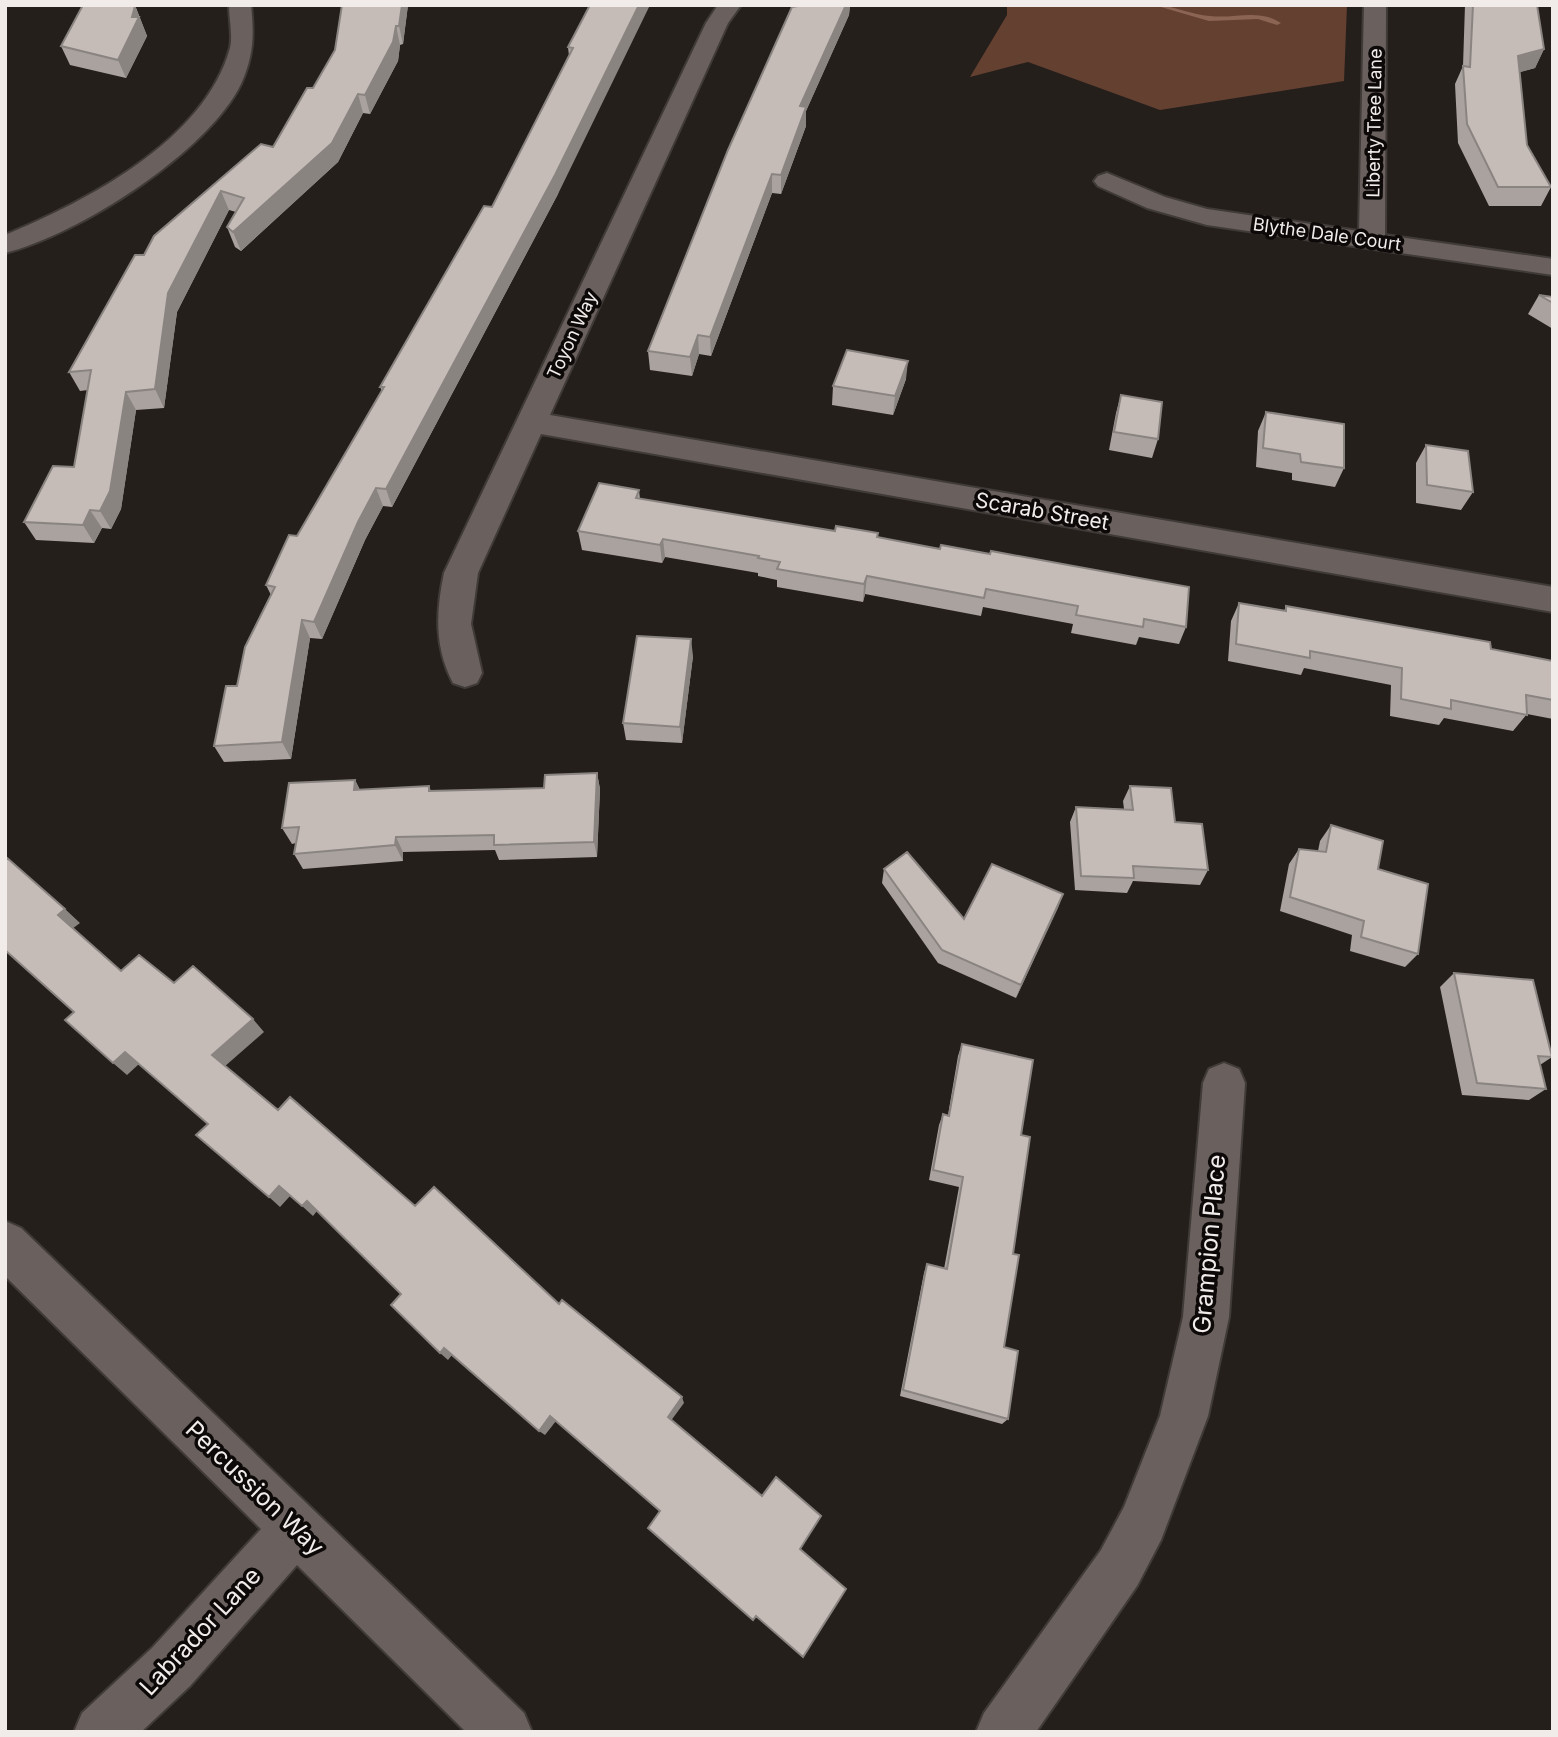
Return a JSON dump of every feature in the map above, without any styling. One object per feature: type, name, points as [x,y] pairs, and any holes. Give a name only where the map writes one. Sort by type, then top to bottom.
[{"type":"street","points":[[5,245],[80,212],[129,183],[169,153],[198,125],[221,96],[236,69],[243,41],[240,5]]},
{"type":"street","name":"Toyon Way","points":[[466,673],[454,640],[453,608],[461,573],[717,23],[730,5]]},
{"type":"street","name":"Liberty Tree Lane","points":[[1372,240],[1375,5]]},
{"type":"street","name":"Blythe Dale Court","points":[[1107,181],[1175,210],[1553,267]]},
{"type":"street","name":"Scarab Street","points":[[532,422],[1553,600]]},
{"type":"street","name":"Grampion Place","points":[[1003,1732],[1119,1568],[1143,1522],[1184,1416],[1206,1317],[1224,1083]]},
{"type":"street","name":"Percussion Way","points":[[5,1244],[505,1732]]},
{"type":"street","name":"Labrador Lane","points":[[102,1732],[171,1667],[296,1528]]},
{"type":"shaded area","points":[[1007,5],[1347,5],[1344,81],[1160,110],[1028,62],[970,77],[1007,15]]},
{"type":"building","points":[[83,5],[135,6],[132,17],[139,17],[118,60],[61,46]]},
{"type":"building","points":[[342,5],[402,5],[393,42],[365,95],[358,94],[332,143],[233,232],[227,227],[244,198],[221,191],[168,293],[155,389],[126,392],[110,491],[100,511],[90,510],[83,525],[24,522],[53,466],[74,467],[91,370],[69,372],[135,255],[144,255],[154,236],[261,144],[273,147],[307,88],[313,88],[335,50]]},
{"type":"building","points":[[590,5],[639,5],[555,175],[386,489],[376,488],[358,522],[314,622],[302,620],[282,742],[214,746],[226,686],[237,686],[245,647],[275,587],[266,585],[289,535],[297,536],[384,387],[380,387],[484,206],[492,207],[573,48],[568,47]]},
{"type":"building","points":[[846,5],[800,106],[806,107],[781,175],[772,174],[710,337],[698,335],[690,357],[648,351],[728,150],[792,7]]},
{"type":"building","points":[[1473,5],[1537,5],[1544,49],[1518,56],[1527,145],[1551,187],[1498,187],[1467,124],[1463,66],[1470,67]]},
{"type":"building","points":[[1539,295],[1553,297],[1553,303]]},
{"type":"building","points":[[847,350],[908,361],[895,396],[833,386]]},
{"type":"building","points":[[1121,395],[1162,402],[1158,439],[1114,432]]},
{"type":"building","points":[[1266,412],[1344,424],[1344,468],[1301,462],[1300,454],[1263,448]]},
{"type":"building","points":[[1426,445],[1468,451],[1473,492],[1427,485]]},
{"type":"building","points":[[599,483],[639,490],[636,498],[835,531],[836,526],[878,533],[877,537],[940,549],[941,545],[990,554],[991,551],[1189,587],[1186,627],[1144,619],[1143,627],[1076,615],[1078,606],[986,589],[984,598],[867,576],[864,584],[777,569],[780,562],[758,558],[759,556],[663,539],[660,545],[578,531]]},
{"type":"building","points":[[1239,603],[1286,611],[1286,606],[1490,642],[1491,649],[1553,661],[1553,700],[1526,695],[1527,715],[1451,700],[1451,709],[1401,699],[1402,668],[1310,651],[1310,658],[1236,644]]},
{"type":"building","points":[[637,636],[691,639],[680,727],[623,723]]},
{"type":"building","points":[[597,773],[594,842],[494,845],[494,835],[396,837],[395,845],[294,854],[299,827],[282,828],[289,783],[355,780],[354,790],[429,786],[429,791],[544,788],[545,775]]},
{"type":"building","points":[[1130,786],[1171,788],[1175,822],[1202,824],[1208,870],[1133,866],[1134,878],[1081,876],[1076,807],[1133,810]]},
{"type":"building","points":[[1331,825],[1383,841],[1378,869],[1428,884],[1418,954],[1361,937],[1364,921],[1290,897],[1299,849],[1326,852]]},
{"type":"building","points":[[907,852],[964,919],[992,864],[1063,894],[1021,985],[942,950],[884,869]]},
{"type":"building","points":[[6,857],[65,909],[58,915],[121,971],[139,955],[174,983],[193,966],[253,1019],[212,1055],[278,1110],[290,1097],[415,1206],[434,1187],[559,1304],[562,1300],[682,1397],[668,1417],[762,1496],[776,1477],[821,1516],[800,1549],[846,1589],[803,1657],[756,1616],[753,1620],[648,1528],[660,1511],[550,1416],[539,1431],[444,1348],[440,1353],[391,1305],[401,1294],[307,1201],[302,1206],[279,1186],[269,1197],[196,1135],[208,1124],[125,1052],[113,1063],[65,1020],[74,1012],[5,950]]},
{"type":"building","points":[[1454,973],[1533,980],[1552,1057],[1538,1056],[1546,1089],[1477,1083]]},
{"type":"building","points":[[962,1044],[1033,1060],[1021,1135],[1030,1137],[1013,1254],[1019,1255],[1004,1347],[1018,1351],[1008,1419],[903,1390],[927,1264],[947,1269],[963,1177],[933,1170],[943,1114],[949,1116]]},
{"type":"waterway","points":[[1158,5],[1209,19],[1259,16],[1277,23]]}]
